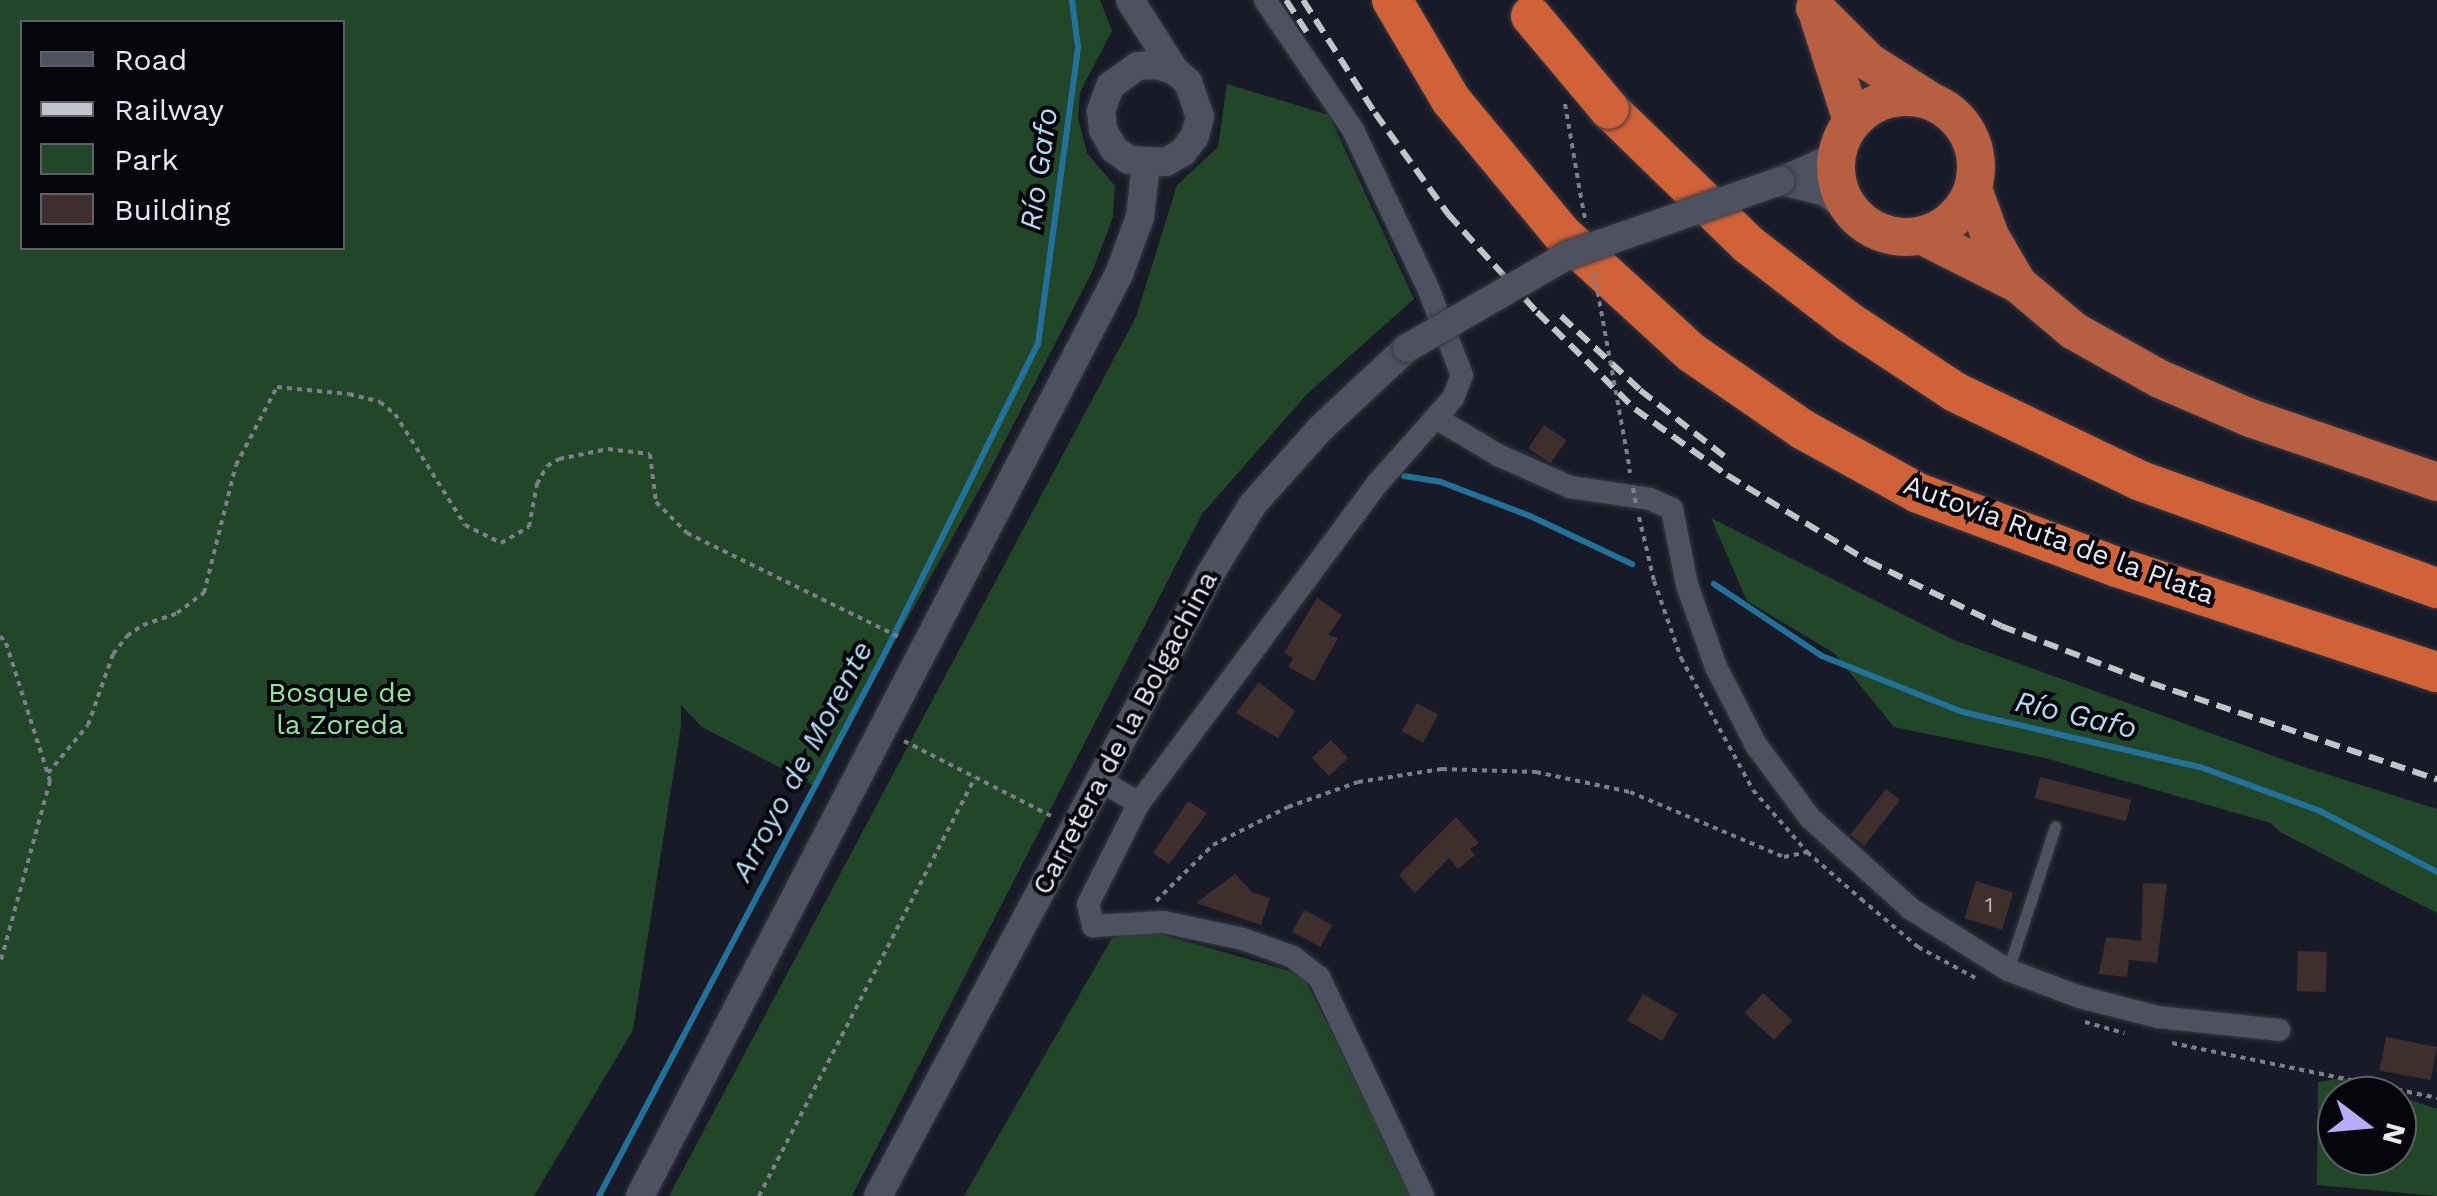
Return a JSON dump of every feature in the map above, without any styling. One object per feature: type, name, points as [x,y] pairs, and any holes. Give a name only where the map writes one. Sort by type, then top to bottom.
[{"type":"highway","name":"Autovía Ruta de la Plata","points":[[1392,0],[1452,100],[1562,234],[1692,353],[1802,429],[1918,493],[2117,567],[2437,672]]},
{"type":"highway","points":[[1814,4],[1868,62],[1950,112],[1964,127],[1977,166],[1973,189],[1963,209],[1944,227],[1923,236],[1885,236],[1850,212],[1836,184],[1835,157],[1852,120],[1869,106],[1902,96],[1927,100]]},
{"type":"highway","points":[[1814,4],[1852,120]]},
{"type":"highway","points":[[1525,8],[1609,110],[1749,245],[1850,322],[1955,392],[2141,481],[2437,588]]},
{"type":"highway","points":[[1973,189],[1990,236],[2018,284]]},
{"type":"highway","points":[[1923,236],[2018,284],[2074,332],[2160,379],[2250,418],[2437,482]]},
{"type":"street","name":"Carretera de la Bolgachina","points":[[1134,923],[1093,926],[1088,904],[1139,803],[1376,484],[1454,398],[1462,374],[1428,288],[1353,130],[1266,0]]},
{"type":"street","points":[[1132,5],[1198,99],[1195,136],[1184,152],[1166,162],[1146,164],[1114,149],[1103,130],[1101,110],[1110,86],[1138,66],[1157,65],[1175,71]]},
{"type":"street","points":[[1122,75],[1130,53],[1132,5]]},
{"type":"street","name":"Carretera de la Bolgachina","points":[[878,1196],[1099,780],[1253,504],[1320,429],[1407,348],[1568,255],[1782,181],[1835,157]]},
{"type":"street","points":[[640,1196],[1119,274],[1140,217],[1146,164]]},
{"type":"street","points":[[1782,181],[1826,192],[1850,212]]},
{"type":"street","points":[[1436,418],[1498,455],[1570,487],[1650,499],[1672,509],[1687,585],[1716,668],[1756,745],[1810,818],[1912,910],[2008,970],[2080,997],[2158,1017],[2278,1030]]},
{"type":"street","points":[[1099,780],[1139,803]]},
{"type":"street","points":[[1134,923],[1163,922],[1242,939],[1293,957],[1319,977],[1422,1196]]},
{"type":"lane","points":[[2008,970],[2054,827]]},
{"type":"path","points":[[1582,203],[1586,223]]},
{"type":"path","points":[[1592,262],[1628,459]]},
{"type":"path","points":[[48,773],[78,743],[113,654],[127,636],[142,625],[177,613],[204,593],[236,466],[277,387],[349,394],[380,402],[395,414],[465,524],[501,543],[530,528],[537,484],[547,466],[558,459],[608,449],[650,454],[656,502],[687,532],[906,641]]},
{"type":"path","points":[[1633,488],[1654,582],[1681,658],[1752,790],[1807,852],[1918,946],[1983,982]]},
{"type":"path","points":[[0,636],[6,642],[50,781],[0,964]]},
{"type":"path","points":[[884,730],[1074,828]]},
{"type":"path","points":[[1134,923],[1213,845],[1288,806],[1358,782],[1442,769],[1536,772],[1630,792],[1784,857],[1807,852]]},
{"type":"path","points":[[759,1196],[975,777]]},
{"type":"path","points":[[2082,1021],[2135,1035]]},
{"type":"path","points":[[2171,1042],[2437,1098]]},
{"type":"green space","name":"Bosque de la Zoreda","points":[[0,0],[1100,0],[1112,31],[1080,92],[1078,118],[1087,153],[1115,186],[1113,217],[1092,272],[992,466],[815,786],[702,727],[681,705],[681,726],[633,1030],[534,1196],[0,1196]]},
{"type":"green space","points":[[1227,84],[1329,115],[1414,299],[1307,394],[1202,514],[852,1196],[669,1196],[1136,317],[1177,185],[1218,147]]},
{"type":"green space","points":[[1711,518],[1954,640],[2301,766],[2437,809],[2437,913],[2280,832],[2271,823],[2045,758],[1894,727],[1834,653],[1747,601]]},
{"type":"green space","points":[[1157,933],[1303,975],[1413,1196],[964,1196],[1112,938]]},
{"type":"green space","points":[[2417,1102],[2437,1109],[2437,1196],[2317,1185],[2317,1176],[2417,1176]]},
{"type":"building","points":[[1544,425],[1566,440],[1551,463],[1528,448]]},
{"type":"building","points":[[1317,598],[1342,615],[1328,635],[1338,638],[1314,681],[1288,667],[1293,658],[1284,653]]},
{"type":"building","points":[[1259,682],[1295,711],[1278,738],[1236,713]]},
{"type":"building","points":[[1417,703],[1438,714],[1423,743],[1402,731]]},
{"type":"building","points":[[1331,740],[1348,758],[1329,776],[1312,758]]},
{"type":"building","points":[[2040,777],[2131,800],[2126,821],[2035,798]]},
{"type":"building","points":[[1886,789],[1900,800],[1864,846],[1850,835]]},
{"type":"building","points":[[1188,801],[1207,813],[1169,864],[1153,853]]},
{"type":"building","points":[[1456,817],[1479,843],[1470,849],[1475,855],[1458,869],[1449,858],[1415,893],[1399,875]]},
{"type":"building","points":[[1235,874],[1252,892],[1270,898],[1261,925],[1196,903]]},
{"type":"building","points":[[1976,881],[2013,892],[2002,930],[1965,918]]},
{"type":"building","points":[[2143,883],[2167,884],[2157,963],[2129,960],[2127,977],[2099,974],[2106,937],[2141,941]]},
{"type":"building","points":[[1304,910],[1332,925],[1321,947],[1292,932]]},
{"type":"building","points":[[2298,951],[2327,952],[2326,992],[2297,991]]},
{"type":"building","points":[[1763,993],[1792,1020],[1774,1040],[1745,1013]]},
{"type":"building","points":[[1643,994],[1678,1014],[1662,1041],[1628,1021]]},
{"type":"building","points":[[2386,1037],[2437,1047],[2431,1080],[2380,1070]]},
{"type":"waterway","name":"Arroyo de Morente","points":[[599,1196],[882,659],[1038,344],[1078,47],[1072,0]]},
{"type":"waterway","name":"Río Gafo","points":[[1404,476],[1441,482],[1530,516],[1632,564]]},
{"type":"waterway","name":"Río Gafo","points":[[1714,584],[1822,656],[1963,712],[2200,767],[2320,811],[2437,872]]},
{"type":"railway","points":[[1286,0],[1307,32]]},
{"type":"railway","points":[[1303,0],[1375,113],[1448,214],[1537,312],[1635,409],[1727,475],[1868,561],[2001,626],[2151,683],[2437,779]]},
{"type":"railway","points":[[1561,316],[1640,390],[1724,456]]}]
